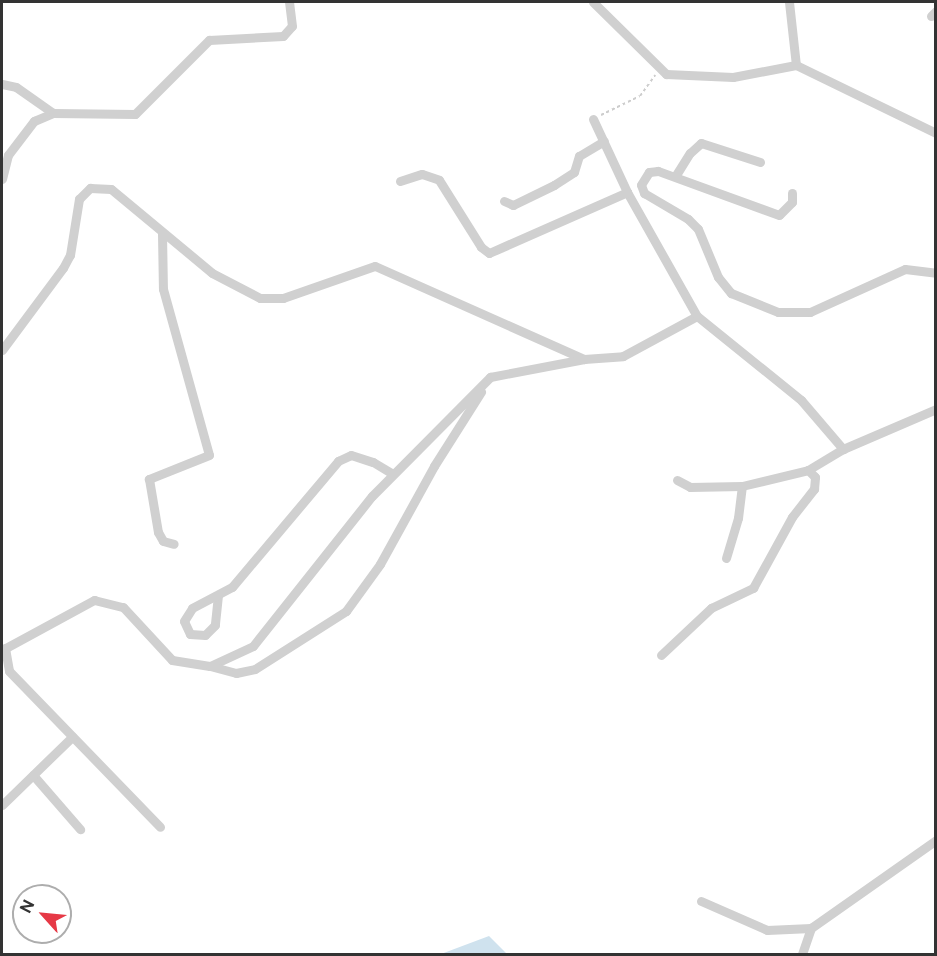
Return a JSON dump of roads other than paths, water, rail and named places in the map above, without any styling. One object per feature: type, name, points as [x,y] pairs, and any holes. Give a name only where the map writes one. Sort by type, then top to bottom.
[{"type":"street","points":[[2,179],[8,155],[34,121],[53,113],[135,114],[209,40],[283,36],[292,26],[289,2]]},
{"type":"street","points":[[593,2],[666,74],[733,77],[796,65],[936,134]]},
{"type":"street","points":[[789,2],[796,65]]},
{"type":"street","points":[[2,84],[16,87],[53,113]]},
{"type":"street","points":[[593,118],[627,192],[697,316],[801,400],[843,449]]},
{"type":"street","points":[[504,201],[513,205],[554,185],[574,172],[579,156],[604,141]]},
{"type":"street","points":[[676,175],[690,153],[701,143],[760,162]]},
{"type":"street","points":[[792,193],[792,202],[787,212],[771,214],[676,175],[649,172],[640,185],[644,193],[688,219],[698,229],[718,277],[731,293],[747,302],[778,312],[810,312],[905,269],[936,273]]},
{"type":"street","points":[[400,181],[422,174],[439,180],[480,247],[489,253],[627,192]]},
{"type":"street","points":[[2,350],[63,268],[70,255],[79,199],[90,188],[111,189],[162,234],[212,273],[260,298],[283,298],[375,266],[584,358]]},
{"type":"street","points":[[162,234],[163,289],[209,455],[149,479],[158,532],[163,541],[174,544]]},
{"type":"street","points":[[210,666],[253,646],[372,496],[490,377],[584,358],[623,356],[697,316]]},
{"type":"street","points":[[159,827],[72,737],[5,674],[3,649],[94,600],[123,607],[172,660],[236,673],[255,669],[345,611],[380,564],[434,466],[490,377]]},
{"type":"street","points":[[677,480],[690,486],[742,486],[808,470],[843,449],[936,410]]},
{"type":"street","points":[[218,595],[215,625],[205,635],[190,634],[184,621],[192,608],[232,587],[338,461],[351,455],[373,462],[393,474]]},
{"type":"street","points":[[661,655],[711,608],[753,588],[792,517],[814,489],[815,477],[808,470]]},
{"type":"street","points":[[726,558],[738,518],[742,486]]},
{"type":"street","points":[[2,805],[72,737]]},
{"type":"street","points":[[33,775],[80,830]]},
{"type":"street","points":[[700,901],[767,930],[812,928],[936,840]]},
{"type":"street","points":[[802,954],[812,928]]},
{"type":"water","points":[[489,936],[507,954],[441,954]]}]
